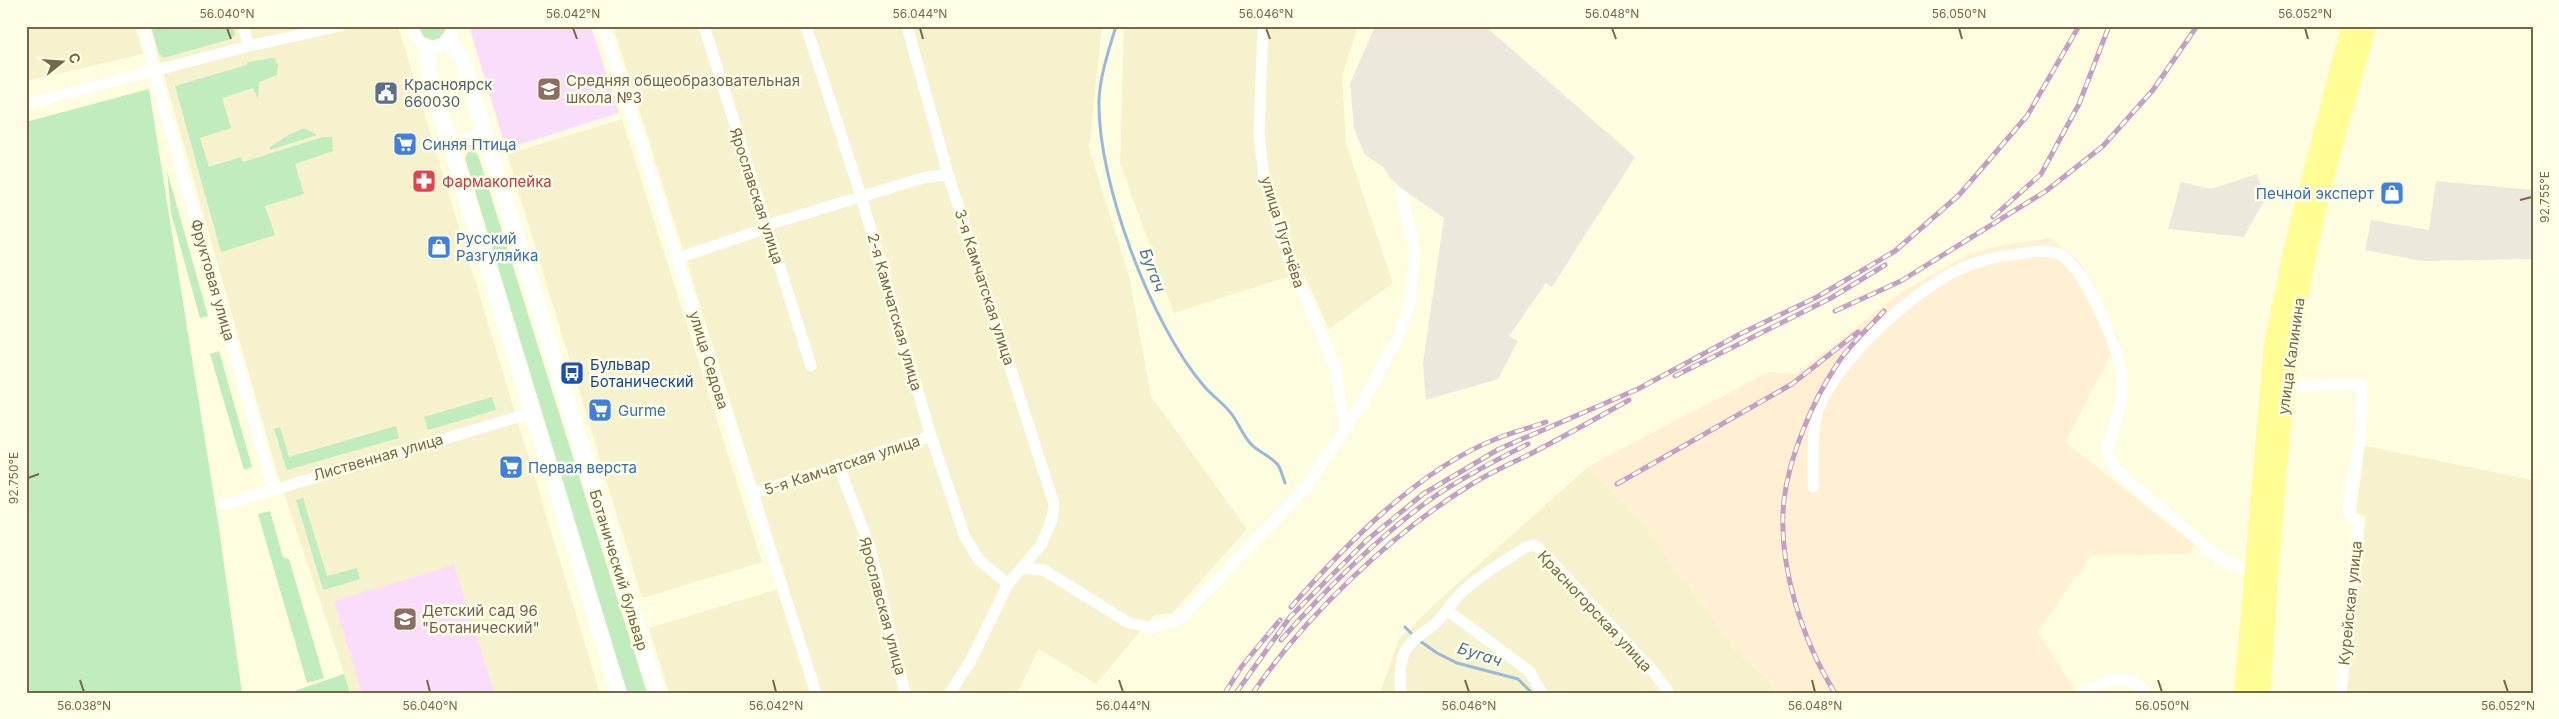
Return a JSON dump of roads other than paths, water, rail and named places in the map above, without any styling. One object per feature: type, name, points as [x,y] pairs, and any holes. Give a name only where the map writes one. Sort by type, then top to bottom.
[{"type":"main road","name":"улица Калинина","points":[[2243,693],[2273,343],[2298,224],[2350,26]]},
{"type":"main road","name":"улица Калинина","points":[[2261,693],[2286,387],[2298,304],[2310,242],[2338,125],[2367,26]]},
{"type":"street","name":"Фруктовая улица","points":[[144,26],[156,71],[157,84],[273,488]]},
{"type":"street","points":[[243,26],[249,46]]},
{"type":"street","points":[[26,104],[249,46],[340,26]]},
{"type":"street","points":[[412,26],[416,39],[427,47],[441,46],[450,33]]},
{"type":"street","name":"улица Седова","points":[[603,26],[643,157],[678,258],[702,341],[753,493],[816,693]]},
{"type":"street","name":"Ярославская улица","points":[[704,26],[811,366]]},
{"type":"street","name":"2-я Камчатская улица","points":[[806,26],[862,196],[931,436],[965,537],[973,552],[987,567],[1008,584]]},
{"type":"street","name":"3-я Камчатская улица","points":[[907,26],[948,174],[1054,504],[1052,519],[1041,545],[1008,584],[971,660],[950,693]]},
{"type":"street","name":"улица Пугачёва","points":[[1263,26],[1259,134],[1264,179],[1288,257],[1336,367],[1345,430]]},
{"type":"street","name":"Ботанический бульвар","points":[[450,33],[462,59],[485,132],[657,693]]},
{"type":"street","points":[[427,47],[428,69],[449,143],[534,412],[619,693]]},
{"type":"street","points":[[449,143],[485,132]]},
{"type":"street","points":[[678,258],[767,228],[774,223],[922,178],[948,174]]},
{"type":"street","points":[[1021,568],[1044,570],[1128,622],[1150,628],[1180,619],[1306,488],[1345,430],[1397,339],[1410,303],[1415,250],[1401,194]]},
{"type":"street","points":[[1813,487],[1816,427],[1821,402],[1840,372],[1868,338],[1920,294],[1956,271],[2004,256],[2042,251],[2059,254],[2068,260],[2088,287],[2113,342],[2122,376],[2119,411],[2106,453],[2117,471],[2222,560],[2252,572]]},
{"type":"street","name":"Курейская улица","points":[[2286,387],[2362,384],[2360,437],[2348,510],[2358,524],[2341,693]]},
{"type":"street","name":"Лиственная улица","points":[[223,505],[273,488],[534,412]]},
{"type":"street","name":"5-я Камчатская улица","points":[[753,493],[822,473],[838,464],[931,436]]},
{"type":"street","name":"Ярославская улица","points":[[838,464],[870,548],[905,693]]},
{"type":"street","name":"Красногорская улица","points":[[1401,693],[1399,669],[1406,650],[1423,631],[1430,628],[1448,611],[1460,593],[1472,583],[1526,547],[1533,545],[1539,548],[1652,670],[1669,693]]},
{"type":"street","points":[[1448,611],[1529,671],[1542,693]]},
{"type":"street","points":[[2082,693],[2108,679],[2128,679],[2142,687],[2146,693]]},
{"type":"waterway","name":"Бугач","points":[[1116,26],[1101,81],[1099,100],[1101,133],[1107,170],[1117,210],[1131,250],[1147,289],[1184,359],[1206,389],[1230,412],[1251,444],[1278,465],[1285,483]]},
{"type":"waterway","points":[[1405,627],[1411,633]]},
{"type":"waterway","name":"Бугач","points":[[1420,641],[1437,653],[1457,663],[1518,679],[1532,693]]},
{"type":"railway","points":[[1236,693],[1290,617],[1367,540],[1423,494],[1499,449],[1638,389],[1742,333],[1817,297],[1895,251],[1959,195],[2027,116],[2079,26]]},
{"type":"railway","points":[[1993,217],[2041,174],[2079,104],[2109,26]]},
{"type":"railway","points":[[1835,311],[1901,281],[2046,191],[2103,146],[2153,90],[2197,26]]},
{"type":"railway","points":[[1675,376],[1831,298],[1885,265]]},
{"type":"railway","points":[[1835,693],[1812,649],[1794,600],[1784,549],[1784,500],[1796,448],[1818,396],[1846,352],[1884,311]]},
{"type":"railway","points":[[1617,484],[1792,384],[1858,332]]},
{"type":"railway","points":[[1253,693],[1274,664],[1324,606],[1381,551],[1411,526],[1479,480],[1629,400]]},
{"type":"railway","points":[[1291,607],[1359,535],[1385,511],[1439,469],[1467,452],[1502,437],[1546,422]]},
{"type":"railway","points":[[1281,640],[1351,567],[1408,516],[1452,485],[1528,444]]},
{"type":"railway","points":[[1225,693],[1242,666],[1280,620]]},
{"type":"place","name":"Средняя общеобразовательная школа №3","points":[[549,89]]},
{"type":"place","name":"Красноярск 660030","points":[[386,93]]},
{"type":"place","name":"Синяя Птица","points":[[405,144]]},
{"type":"place","name":"Фармакопейка","points":[[424,181]]},
{"type":"place","name":"Печной эксперт","points":[[2392,193]]},
{"type":"place","name":"Русский Разгуляйка","points":[[439,247]]},
{"type":"place","name":"Бульвар Ботанический","points":[[572,373]]},
{"type":"place","name":"Gurme","points":[[600,410]]},
{"type":"place","name":"Первая верста","points":[[511,467]]},
{"type":"place","name":"Детский сад 96 \"Ботанический\"","points":[[405,619]]}]
